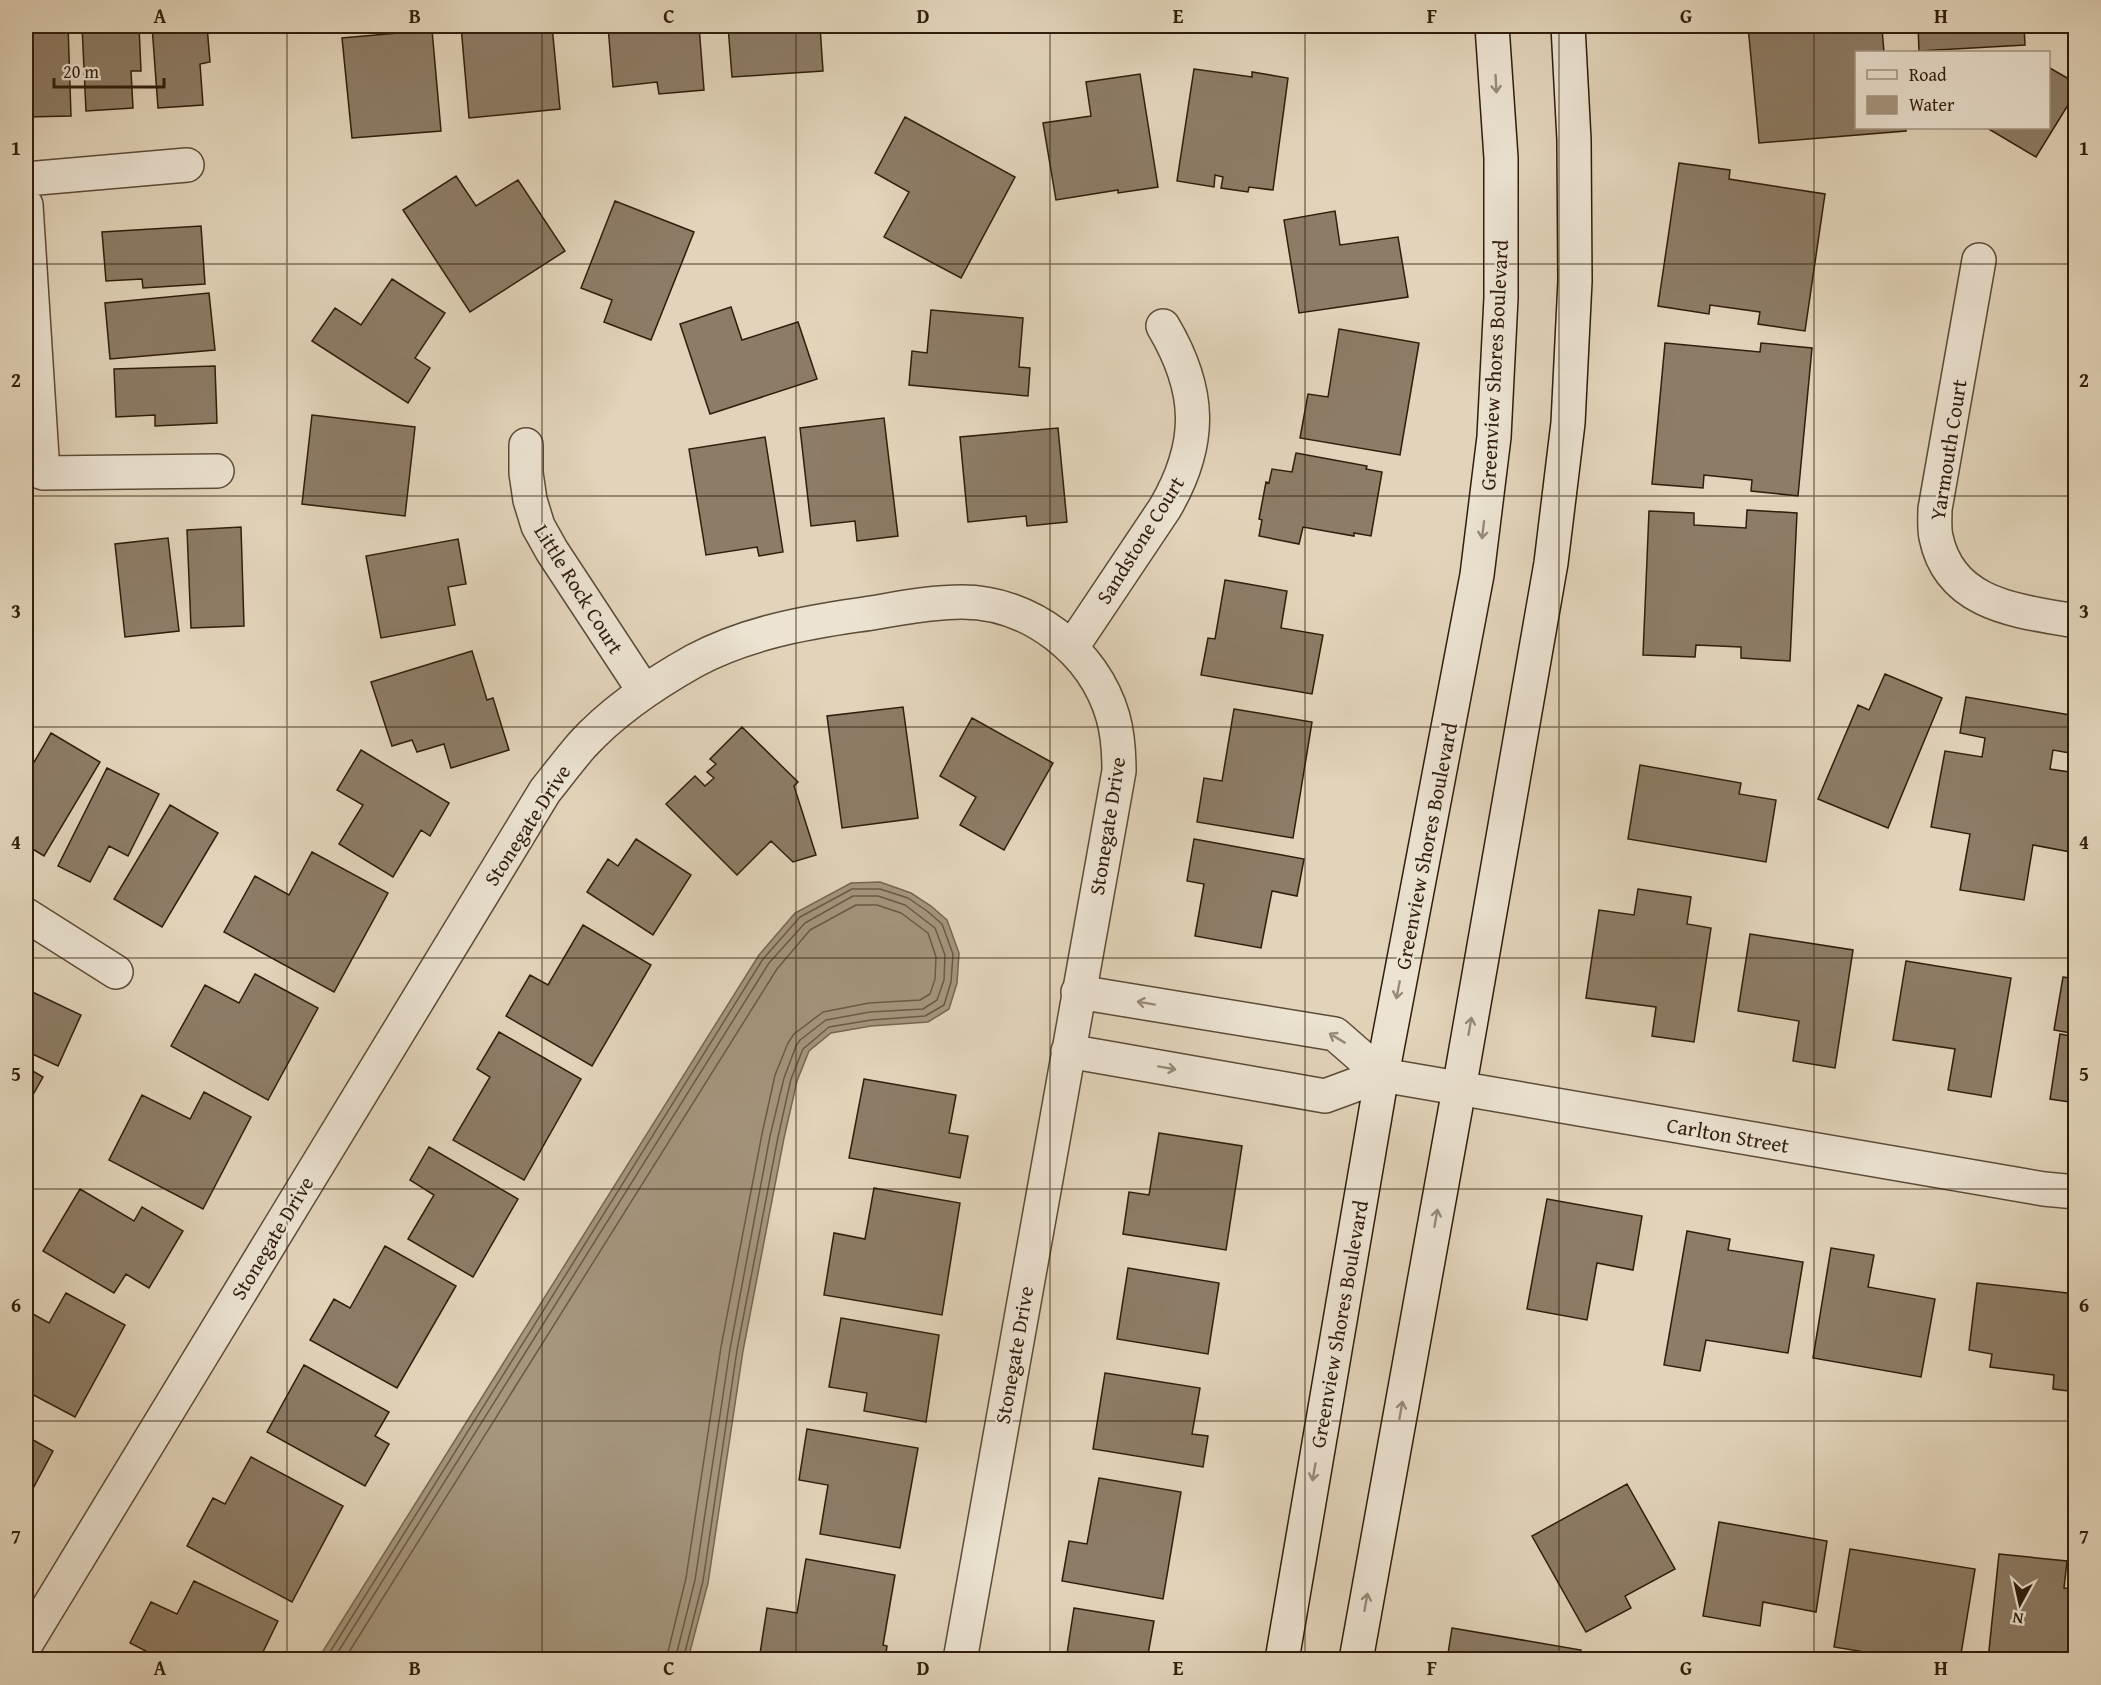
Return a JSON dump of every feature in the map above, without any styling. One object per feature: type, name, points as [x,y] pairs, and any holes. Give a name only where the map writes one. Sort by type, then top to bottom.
[{"type":"street","name":"Greenview Shores Boulevard","points":[[1282,1659],[1382,1075],[1477,574],[1494,437],[1501,286],[1500,158],[1492,26]]},
{"type":"street","points":[[1356,1659],[1551,563],[1568,423],[1575,270],[1574,141],[1568,26]]},
{"type":"street","points":[[26,179],[187,165]]},
{"type":"street","points":[[26,205],[34,467],[217,471]]},
{"type":"street","name":"Yarmouth Court","points":[[1979,260],[1935,509],[1936,537],[1946,564],[1963,586],[1986,601],[2010,609],[2076,621]]},
{"type":"street","name":"Sandstone Court","points":[[1072,647],[1165,508],[1179,484],[1188,458],[1192,430],[1189,385],[1177,350],[1163,326]]},
{"type":"street","name":"Little Rock Court","points":[[526,445],[526,473],[530,500],[538,526],[552,552],[644,691]]},
{"type":"street","name":"Stonegate Drive","points":[[26,1644],[544,791],[582,745],[603,724],[644,691],[696,660],[751,637],[808,622],[938,603],[963,602],[991,605],[1017,613],[1042,625],[1072,647],[1089,667],[1103,690],[1119,743],[1119,771],[960,1659]]},
{"type":"street","points":[[26,915],[116,972]]},
{"type":"street","points":[[1068,1051],[1325,1096],[1382,1075],[1335,1034],[1078,992]]},
{"type":"street","name":"Carlton Street","points":[[1382,1075],[2044,1189],[2076,1192]]},
{"type":"water","points":[[880,882],[911,893],[947,920],[959,953],[957,983],[949,1009],[928,1022],[871,1026],[831,1033],[809,1051],[797,1081],[743,1351],[708,1583],[688,1659],[318,1659],[759,955],[795,913],[851,883]]},
{"type":"building","points":[[26,26],[68,26],[71,116],[26,117]]},
{"type":"building","points":[[82,26],[139,26],[141,71],[131,71],[133,108],[86,111]]},
{"type":"building","points":[[152,26],[207,26],[210,62],[200,64],[203,105],[158,108]]},
{"type":"building","points":[[461,26],[552,26],[560,109],[469,118]]},
{"type":"building","points":[[608,26],[699,26],[704,90],[659,94],[657,82],[613,87]]},
{"type":"building","points":[[728,26],[820,26],[823,71],[732,77]]},
{"type":"building","points":[[1748,26],[1890,26],[1891,29],[1882,29],[1884,51],[1855,51],[1855,129],[1906,129],[1906,131],[1759,143]]},
{"type":"building","points":[[1918,26],[2024,26],[2025,45],[1919,51]]},
{"type":"building","points":[[432,30],[441,131],[352,138],[342,38]]},
{"type":"building","points":[[2050,68],[2076,83],[2076,92],[2036,157],[1989,129],[2050,129]]},
{"type":"building","points":[[1194,69],[1252,77],[1252,72],[1288,78],[1273,190],[1249,187],[1248,192],[1221,188],[1223,177],[1215,175],[1214,187],[1177,181]]},
{"type":"building","points":[[1140,74],[1158,187],[1118,193],[1118,190],[1056,200],[1043,123],[1091,116],[1086,82]]},
{"type":"building","points":[[905,117],[1015,177],[961,278],[884,237],[909,192],[875,173]]},
{"type":"building","points":[[1679,163],[1730,170],[1729,179],[1825,194],[1805,331],[1758,324],[1760,312],[1710,305],[1709,314],[1658,306]]},
{"type":"building","points":[[456,176],[476,206],[518,180],[565,251],[470,312],[403,210]]},
{"type":"building","points":[[615,201],[694,232],[651,340],[604,322],[612,300],[581,288]]},
{"type":"building","points":[[1335,211],[1340,245],[1398,237],[1408,297],[1299,313],[1284,220]]},
{"type":"building","points":[[201,226],[205,284],[143,288],[142,279],[106,281],[102,232]]},
{"type":"building","points":[[392,279],[445,313],[415,358],[430,368],[408,403],[312,341],[335,308],[361,325]]},
{"type":"building","points":[[209,293],[215,350],[110,359],[105,303]]},
{"type":"building","points":[[731,307],[742,340],[798,322],[817,379],[710,414],[680,324]]},
{"type":"building","points":[[931,310],[1023,318],[1019,367],[1030,368],[1028,396],[909,385],[912,351],[927,353]]},
{"type":"building","points":[[1339,329],[1419,343],[1400,455],[1300,438],[1308,394],[1328,397]]},
{"type":"building","points":[[1665,343],[1760,352],[1761,343],[1812,348],[1798,496],[1751,491],[1752,480],[1704,475],[1703,488],[1652,484]]},
{"type":"building","points":[[215,366],[217,423],[155,426],[155,415],[116,417],[114,369]]},
{"type":"building","points":[[312,415],[415,427],[405,516],[302,504]]},
{"type":"building","points":[[884,418],[898,536],[857,541],[855,521],[811,526],[800,428]]},
{"type":"building","points":[[1058,428],[1067,522],[1027,526],[1026,516],[968,522],[960,437]]},
{"type":"building","points":[[765,437],[783,552],[759,556],[757,547],[706,555],[689,449]]},
{"type":"building","points":[[1296,453],[1367,466],[1366,469],[1382,472],[1371,536],[1354,533],[1354,536],[1303,527],[1299,544],[1259,536],[1262,520],[1259,519],[1266,482],[1269,483],[1272,469],[1292,472]]},
{"type":"building","points":[[1747,510],[1797,513],[1790,661],[1741,658],[1741,647],[1696,645],[1695,657],[1643,655],[1649,511],[1694,513],[1694,525],[1746,528]]},
{"type":"building","points":[[241,527],[244,626],[191,628],[187,530]]},
{"type":"building","points":[[168,538],[179,631],[125,637],[115,544]]},
{"type":"building","points":[[458,539],[466,584],[448,587],[455,625],[381,638],[366,556]]},
{"type":"building","points":[[1225,580],[1287,591],[1281,628],[1323,635],[1312,694],[1201,675],[1208,638],[1215,639]]},
{"type":"building","points":[[472,651],[487,700],[493,698],[509,750],[451,768],[444,744],[417,752],[412,740],[392,746],[371,682]]},
{"type":"building","points":[[1885,674],[1942,698],[1888,828],[1818,799],[1858,705],[1869,710]]},
{"type":"building","points":[[1966,697],[2076,716],[2076,754],[2053,750],[2050,769],[2076,773],[2076,823],[2071,852],[2033,845],[2024,900],[1960,890],[1970,834],[1931,827],[1945,751],[1982,757],[1985,738],[1960,733]]},
{"type":"building","points":[[903,707],[918,818],[842,828],[827,716]]},
{"type":"building","points":[[1234,709],[1312,722],[1293,838],[1197,822],[1204,778],[1222,781]]},
{"type":"building","points":[[972,718],[1053,763],[1004,850],[960,825],[976,797],[940,776]]},
{"type":"building","points":[[742,727],[798,782],[794,786],[816,855],[793,862],[771,841],[737,875],[666,804],[695,776],[705,786],[714,778],[707,772],[716,764],[710,759]]},
{"type":"building","points":[[51,733],[100,762],[44,856],[26,845],[26,776]]},
{"type":"building","points":[[361,750],[449,803],[430,836],[421,830],[393,877],[339,844],[363,805],[337,790]]},
{"type":"building","points":[[1640,765],[1741,783],[1739,794],[1776,800],[1766,862],[1628,839]]},
{"type":"building","points":[[107,768],[159,794],[128,856],[109,846],[90,882],[58,866]]},
{"type":"building","points":[[170,805],[218,833],[162,927],[114,899]]},
{"type":"building","points":[[636,839],[691,875],[653,935],[587,892],[608,859],[618,866]]},
{"type":"building","points":[[1194,839],[1304,859],[1297,896],[1272,891],[1261,948],[1195,936],[1204,884],[1187,881]]},
{"type":"building","points":[[312,852],[388,893],[334,992],[224,932],[255,876],[289,895]]},
{"type":"building","points":[[1638,889],[1691,897],[1687,924],[1711,928],[1694,1042],[1652,1036],[1656,1007],[1586,998],[1599,910],[1634,915]]},
{"type":"building","points":[[583,925],[651,965],[592,1066],[506,1016],[530,975],[548,985]]},
{"type":"building","points":[[1750,934],[1853,950],[1835,1068],[1793,1061],[1799,1021],[1738,1011]]},
{"type":"building","points":[[1906,961],[2011,978],[1991,1097],[1948,1090],[1955,1049],[1893,1040]]},
{"type":"building","points":[[255,974],[318,1008],[268,1100],[171,1046],[205,985],[239,1003]]},
{"type":"building","points":[[2063,977],[2076,979],[2076,1034],[2054,1030]]},
{"type":"building","points":[[26,989],[81,1015],[58,1066],[26,1051]]},
{"type":"building","points":[[499,1032],[581,1079],[524,1180],[453,1140],[490,1077],[477,1069]]},
{"type":"building","points":[[2060,1034],[2076,1037],[2076,1103],[2050,1099]]},
{"type":"building","points":[[26,1067],[43,1077],[26,1107]]},
{"type":"building","points":[[864,1079],[956,1095],[949,1133],[968,1136],[960,1178],[849,1158]]},
{"type":"building","points":[[204,1092],[251,1117],[203,1209],[109,1160],[142,1095],[190,1119]]},
{"type":"building","points":[[1159,1133],[1242,1146],[1226,1250],[1123,1234],[1129,1192],[1149,1195]]},
{"type":"building","points":[[429,1147],[518,1199],[473,1277],[408,1239],[434,1195],[410,1180]]},
{"type":"building","points":[[874,1188],[960,1203],[942,1315],[824,1295],[834,1233],[865,1239]]},
{"type":"building","points":[[80,1189],[134,1221],[142,1207],[183,1231],[149,1288],[126,1274],[114,1293],[43,1251]]},
{"type":"building","points":[[1547,1199],[1642,1216],[1633,1270],[1597,1263],[1587,1320],[1527,1309]]},
{"type":"building","points":[[1687,1231],[1730,1239],[1728,1250],[1803,1262],[1788,1353],[1706,1340],[1700,1371],[1664,1365]]},
{"type":"building","points":[[385,1246],[456,1286],[397,1388],[310,1340],[334,1299],[350,1308]]},
{"type":"building","points":[[1831,1248],[1874,1255],[1868,1287],[1935,1299],[1921,1377],[1813,1358]]},
{"type":"building","points":[[1128,1268],[1219,1283],[1208,1354],[1117,1339]]},
{"type":"building","points":[[1977,1283],[2076,1294],[2076,1392],[2053,1389],[2054,1375],[1990,1367],[1992,1354],[1969,1350]]},
{"type":"building","points":[[66,1293],[125,1325],[75,1417],[26,1391],[26,1310],[49,1323]]},
{"type":"building","points":[[841,1318],[939,1335],[926,1422],[864,1411],[867,1393],[829,1387]]},
{"type":"building","points":[[304,1365],[389,1412],[375,1436],[389,1444],[365,1486],[267,1432]]},
{"type":"building","points":[[1105,1373],[1200,1388],[1192,1434],[1208,1436],[1203,1467],[1093,1449]]},
{"type":"building","points":[[807,1429],[918,1448],[900,1548],[820,1534],[828,1485],[799,1480]]},
{"type":"building","points":[[26,1436],[53,1451],[29,1496],[26,1494]]},
{"type":"building","points":[[251,1457],[343,1506],[292,1602],[187,1546],[213,1498],[225,1504]]},
{"type":"building","points":[[1099,1478],[1181,1492],[1163,1599],[1062,1581],[1069,1541],[1087,1544]]},
{"type":"building","points":[[1627,1484],[1675,1569],[1625,1596],[1631,1608],[1586,1632],[1532,1536]]},
{"type":"building","points":[[1719,1522],[1827,1541],[1816,1612],[1763,1602],[1760,1626],[1703,1616]]},
{"type":"building","points":[[1850,1549],[1975,1569],[1960,1660],[1876,1660],[1877,1654],[1834,1647]]},
{"type":"building","points":[[1999,1554],[2067,1561],[2064,1588],[2076,1589],[2076,1660],[1988,1660]]},
{"type":"building","points":[[806,1559],[895,1575],[883,1645],[887,1646],[885,1660],[759,1660],[767,1608],[797,1613]]},
{"type":"building","points":[[194,1581],[278,1621],[259,1660],[163,1660],[130,1643],[151,1602],[177,1614]]},
{"type":"building","points":[[1074,1608],[1154,1621],[1147,1660],[1066,1660]]},
{"type":"building","points":[[1452,1628],[1581,1650],[1579,1660],[1447,1660]]}]
